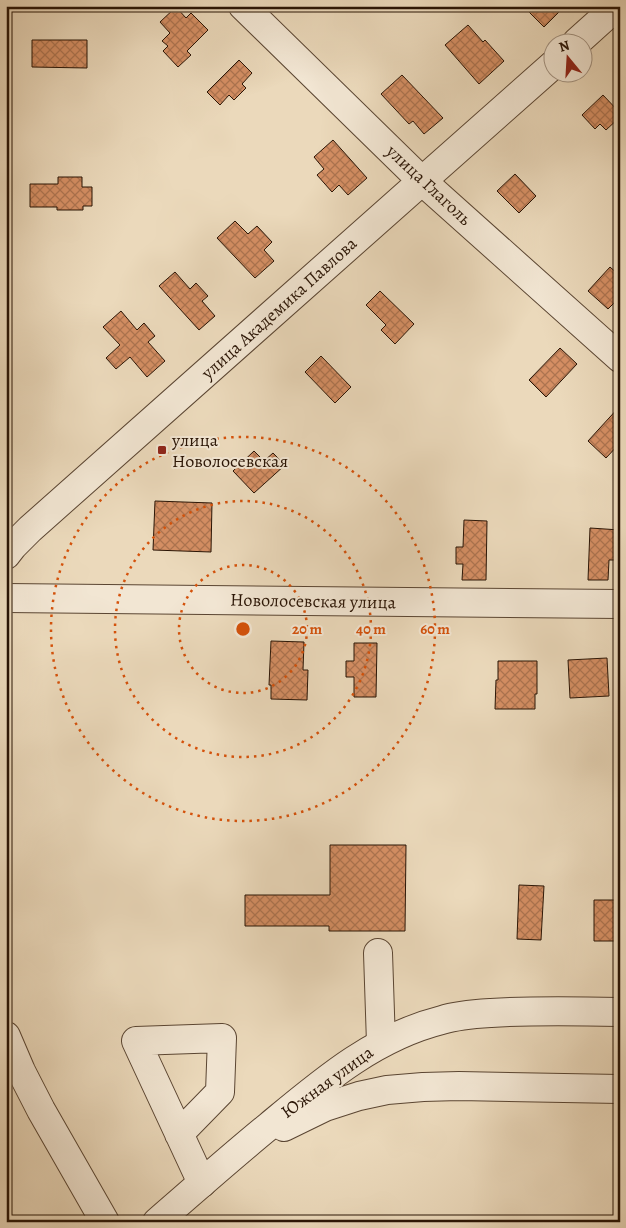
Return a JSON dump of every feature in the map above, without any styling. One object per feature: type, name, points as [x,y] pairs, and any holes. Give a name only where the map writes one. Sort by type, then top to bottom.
[{"type":"street","name":"улица Глаголь","points":[[244,6],[422,181],[620,358]]},
{"type":"street","points":[[588,32],[617,6]]},
{"type":"street","name":"улица Академика Павлова","points":[[6,555],[12,546],[37,522],[544,73]]},
{"type":"street","name":"Новолосевская улица","points":[[6,598],[620,604]]},
{"type":"street","points":[[378,953],[382,1044]]},
{"type":"street","name":"Южная улица","points":[[157,1222],[244,1146],[334,1073],[362,1054],[391,1038],[419,1026],[444,1019],[475,1014],[515,1011],[620,1012]]},
{"type":"street","points":[[6,1036],[37,1102],[105,1222]]},
{"type":"street","points":[[244,1146],[325,1107],[359,1096],[387,1090],[458,1086],[620,1089]]},
{"type":"street","points":[[179,1134],[202,1183]]},
{"type":"building","points":[[523,6],[565,6],[544,27]]},
{"type":"building","points":[[176,7],[186,18],[191,13],[208,30],[187,51],[191,55],[178,67],[163,51],[168,46],[162,41],[170,33],[160,22]]},
{"type":"building","points":[[468,25],[504,61],[479,84],[445,45]]},
{"type":"building","points":[[32,40],[87,40],[87,68],[32,67]]},
{"type":"building","points":[[239,60],[252,73],[242,84],[246,88],[234,100],[229,95],[220,105],[207,92]]},
{"type":"building","points":[[402,75],[443,118],[424,134],[413,121],[409,124],[381,94]]},
{"type":"building","points":[[603,95],[620,113],[620,117],[606,130],[600,124],[595,129],[582,115]]},
{"type":"building","points":[[333,140],[367,178],[348,195],[339,185],[332,192],[317,175],[324,169],[314,157]]},
{"type":"building","points":[[515,174],[536,196],[519,213],[497,191]]},
{"type":"building","points":[[58,177],[82,177],[82,187],[92,187],[92,206],[83,206],[83,210],[57,210],[57,207],[30,207],[30,184],[58,184]]},
{"type":"building","points":[[235,221],[248,234],[257,226],[272,242],[264,250],[274,261],[255,278],[217,238]]},
{"type":"building","points":[[610,267],[620,276],[620,297],[608,309],[588,291]]},
{"type":"building","points":[[175,272],[190,289],[196,283],[208,296],[202,301],[215,316],[199,330],[159,286]]},
{"type":"building","points":[[380,291],[414,324],[395,344],[381,330],[386,325],[366,305]]},
{"type":"building","points":[[121,311],[137,330],[144,323],[155,336],[148,342],[165,361],[147,377],[130,357],[116,369],[106,358],[120,345],[103,327]]},
{"type":"building","points":[[560,348],[577,364],[546,397],[529,380]]},
{"type":"building","points":[[321,356],[351,387],[335,403],[305,372]]},
{"type":"building","points":[[620,406],[620,443],[606,458],[588,441]]},
{"type":"building","points":[[254,451],[264,461],[273,453],[285,465],[254,493],[233,471]]},
{"type":"building","points":[[155,501],[212,503],[211,552],[153,550]]},
{"type":"building","points":[[464,520],[487,521],[486,580],[462,580],[463,564],[456,564],[456,547],[463,547]]},
{"type":"building","points":[[590,528],[620,530],[620,560],[609,560],[608,580],[588,580]]},
{"type":"building","points":[[271,641],[304,642],[303,670],[308,670],[307,700],[271,699],[271,685],[269,685]]},
{"type":"building","points":[[354,643],[377,643],[376,697],[354,697],[354,677],[346,677],[346,661],[354,661]]},
{"type":"building","points":[[607,658],[609,696],[570,698],[568,660]]},
{"type":"building","points":[[498,661],[537,661],[535,709],[495,709]]},
{"type":"building","points":[[330,845],[406,845],[405,931],[329,931],[329,926],[245,926],[245,895],[330,895]]},
{"type":"building","points":[[519,885],[544,886],[541,940],[517,939]]},
{"type":"building","points":[[594,900],[620,900],[620,918],[617,918],[617,941],[594,941]]},
{"type":"place","name":"улица Новолосевская","points":[[162,450]]}]
